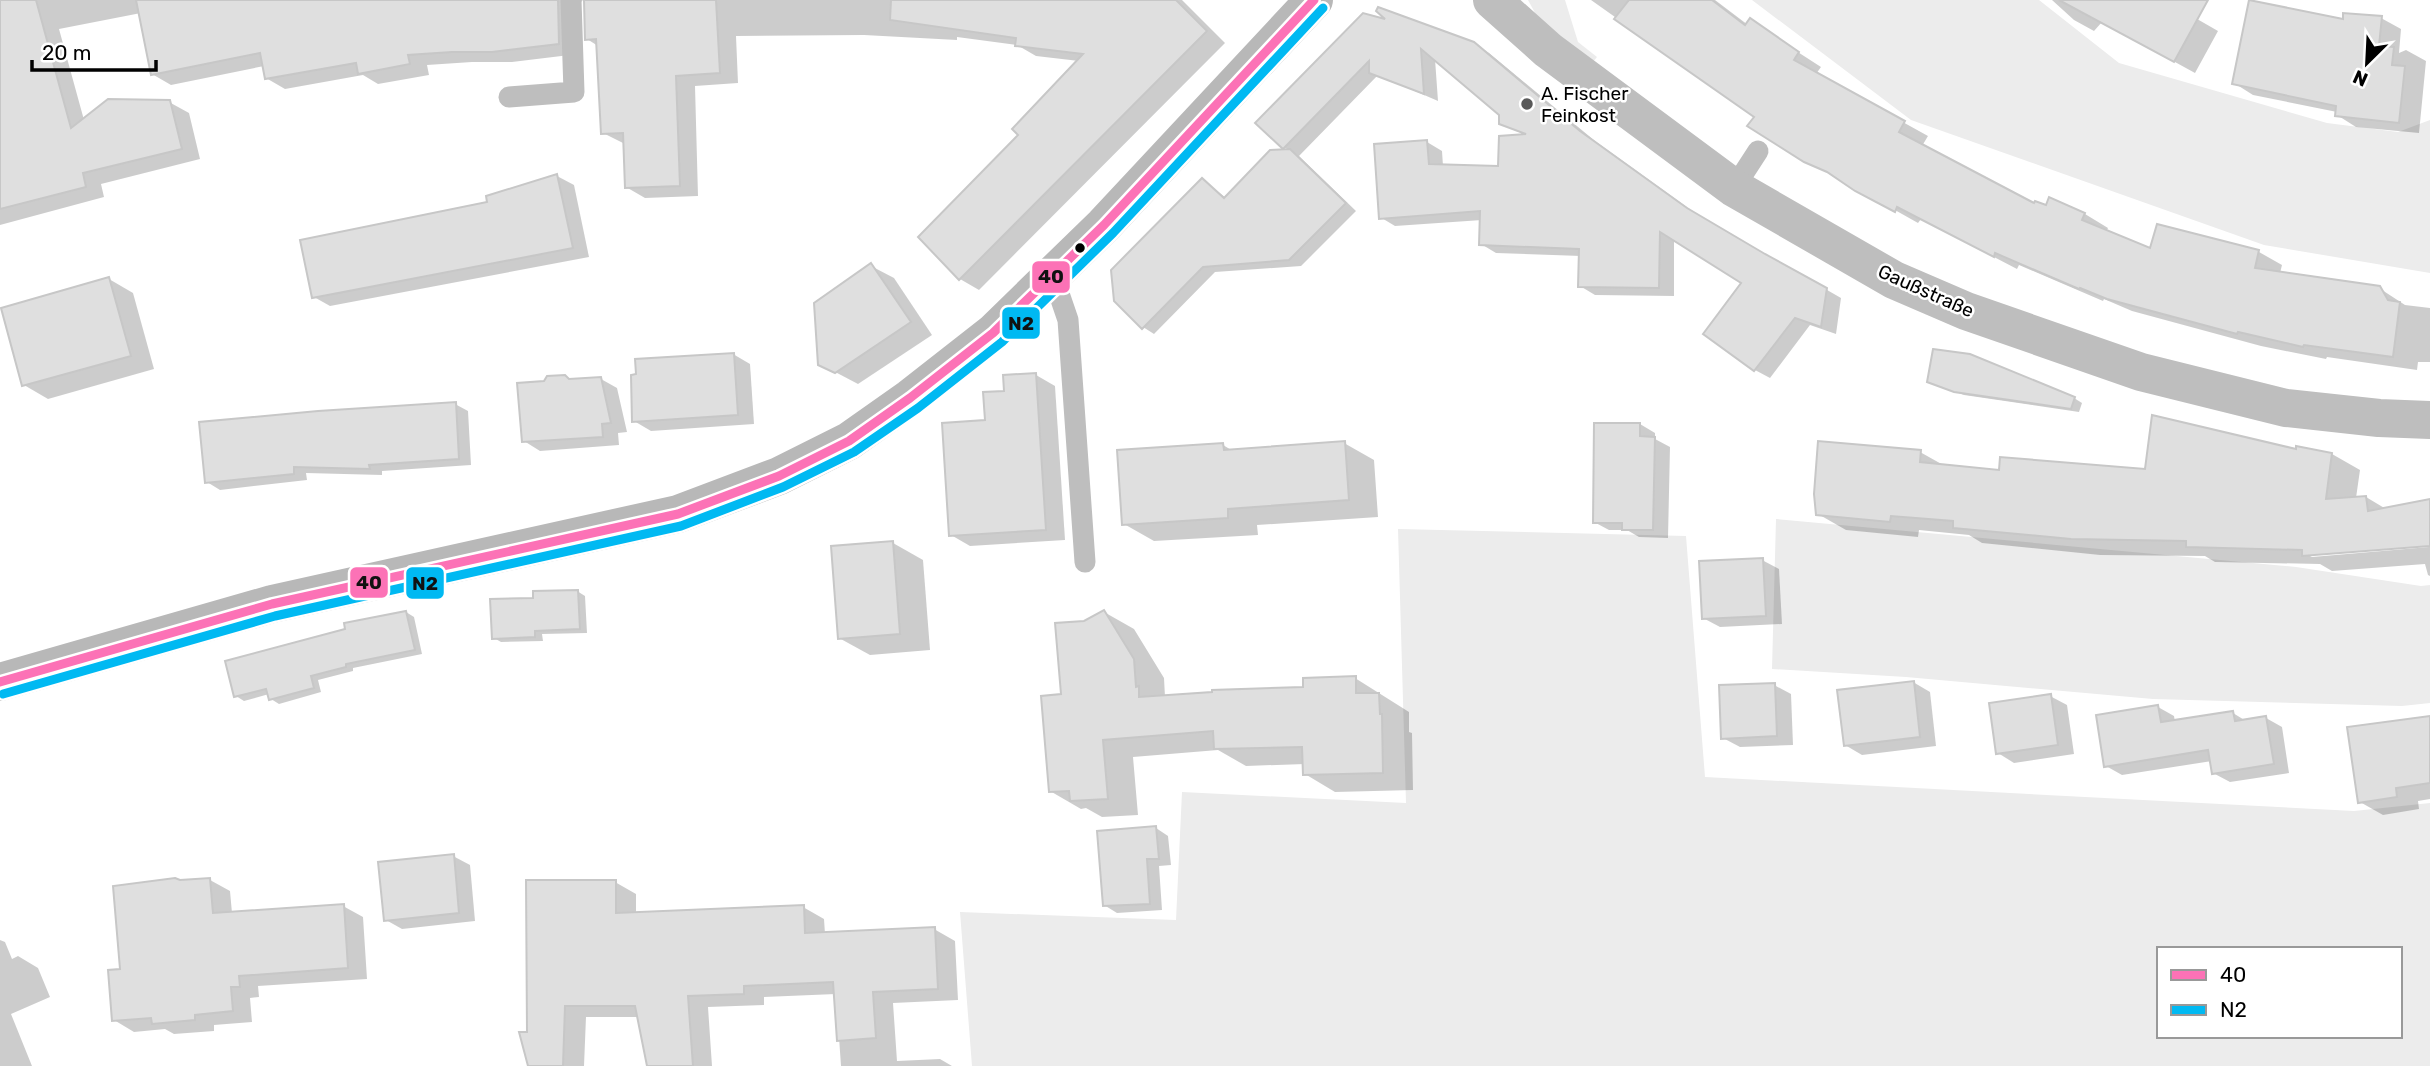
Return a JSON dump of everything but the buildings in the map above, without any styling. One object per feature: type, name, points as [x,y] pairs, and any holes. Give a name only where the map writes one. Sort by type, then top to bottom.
[{"type":"street","points":[[0,682],[272,604],[678,514],[779,476],[849,441],[911,398],[993,333],[1104,225],[1314,0]]},
{"type":"street","name":"Gaußstraße","points":[[1492,0],[1548,50],[1734,188],[1894,280],[1966,311],[2141,372],[2286,408],[2379,418],[2430,419]]},
{"type":"lane","points":[[509,97],[574,92],[571,0]]},
{"type":"lane","points":[[1734,188],[1758,151]]},
{"type":"lane","points":[[1053,276],[1068,320],[1085,562]]},
{"type":"shaded area","points":[[1528,0],[1565,0],[1578,42],[1597,57],[1592,63],[1540,22]]},
{"type":"shaded area","points":[[1752,0],[2039,0],[2119,63],[2327,123],[2398,132],[2430,120],[2430,273],[2264,245],[1911,120]]},
{"type":"shaded area","points":[[1776,519],[2296,567],[2421,586],[2430,585],[2430,703],[2402,706],[2153,699],[1906,677],[1772,669]]},
{"type":"shaded area","points":[[1398,529],[1686,536],[1705,777],[2354,811],[2430,803],[2430,1066],[972,1066],[960,912],[1176,920],[1182,792],[1406,803]]},
{"type":"transit line","name":"40","points":[[0,682],[272,604],[678,514],[779,476],[849,441],[910,398],[993,333],[1104,225],[1314,0]]},
{"type":"transit line","name":"N2","points":[[3,694],[275,616],[681,526],[783,487],[854,452],[918,408],[1002,342],[1113,233],[1323,8]]},
{"type":"place","name":"A. Fischer Feinkost","points":[[1527,104]]}]
